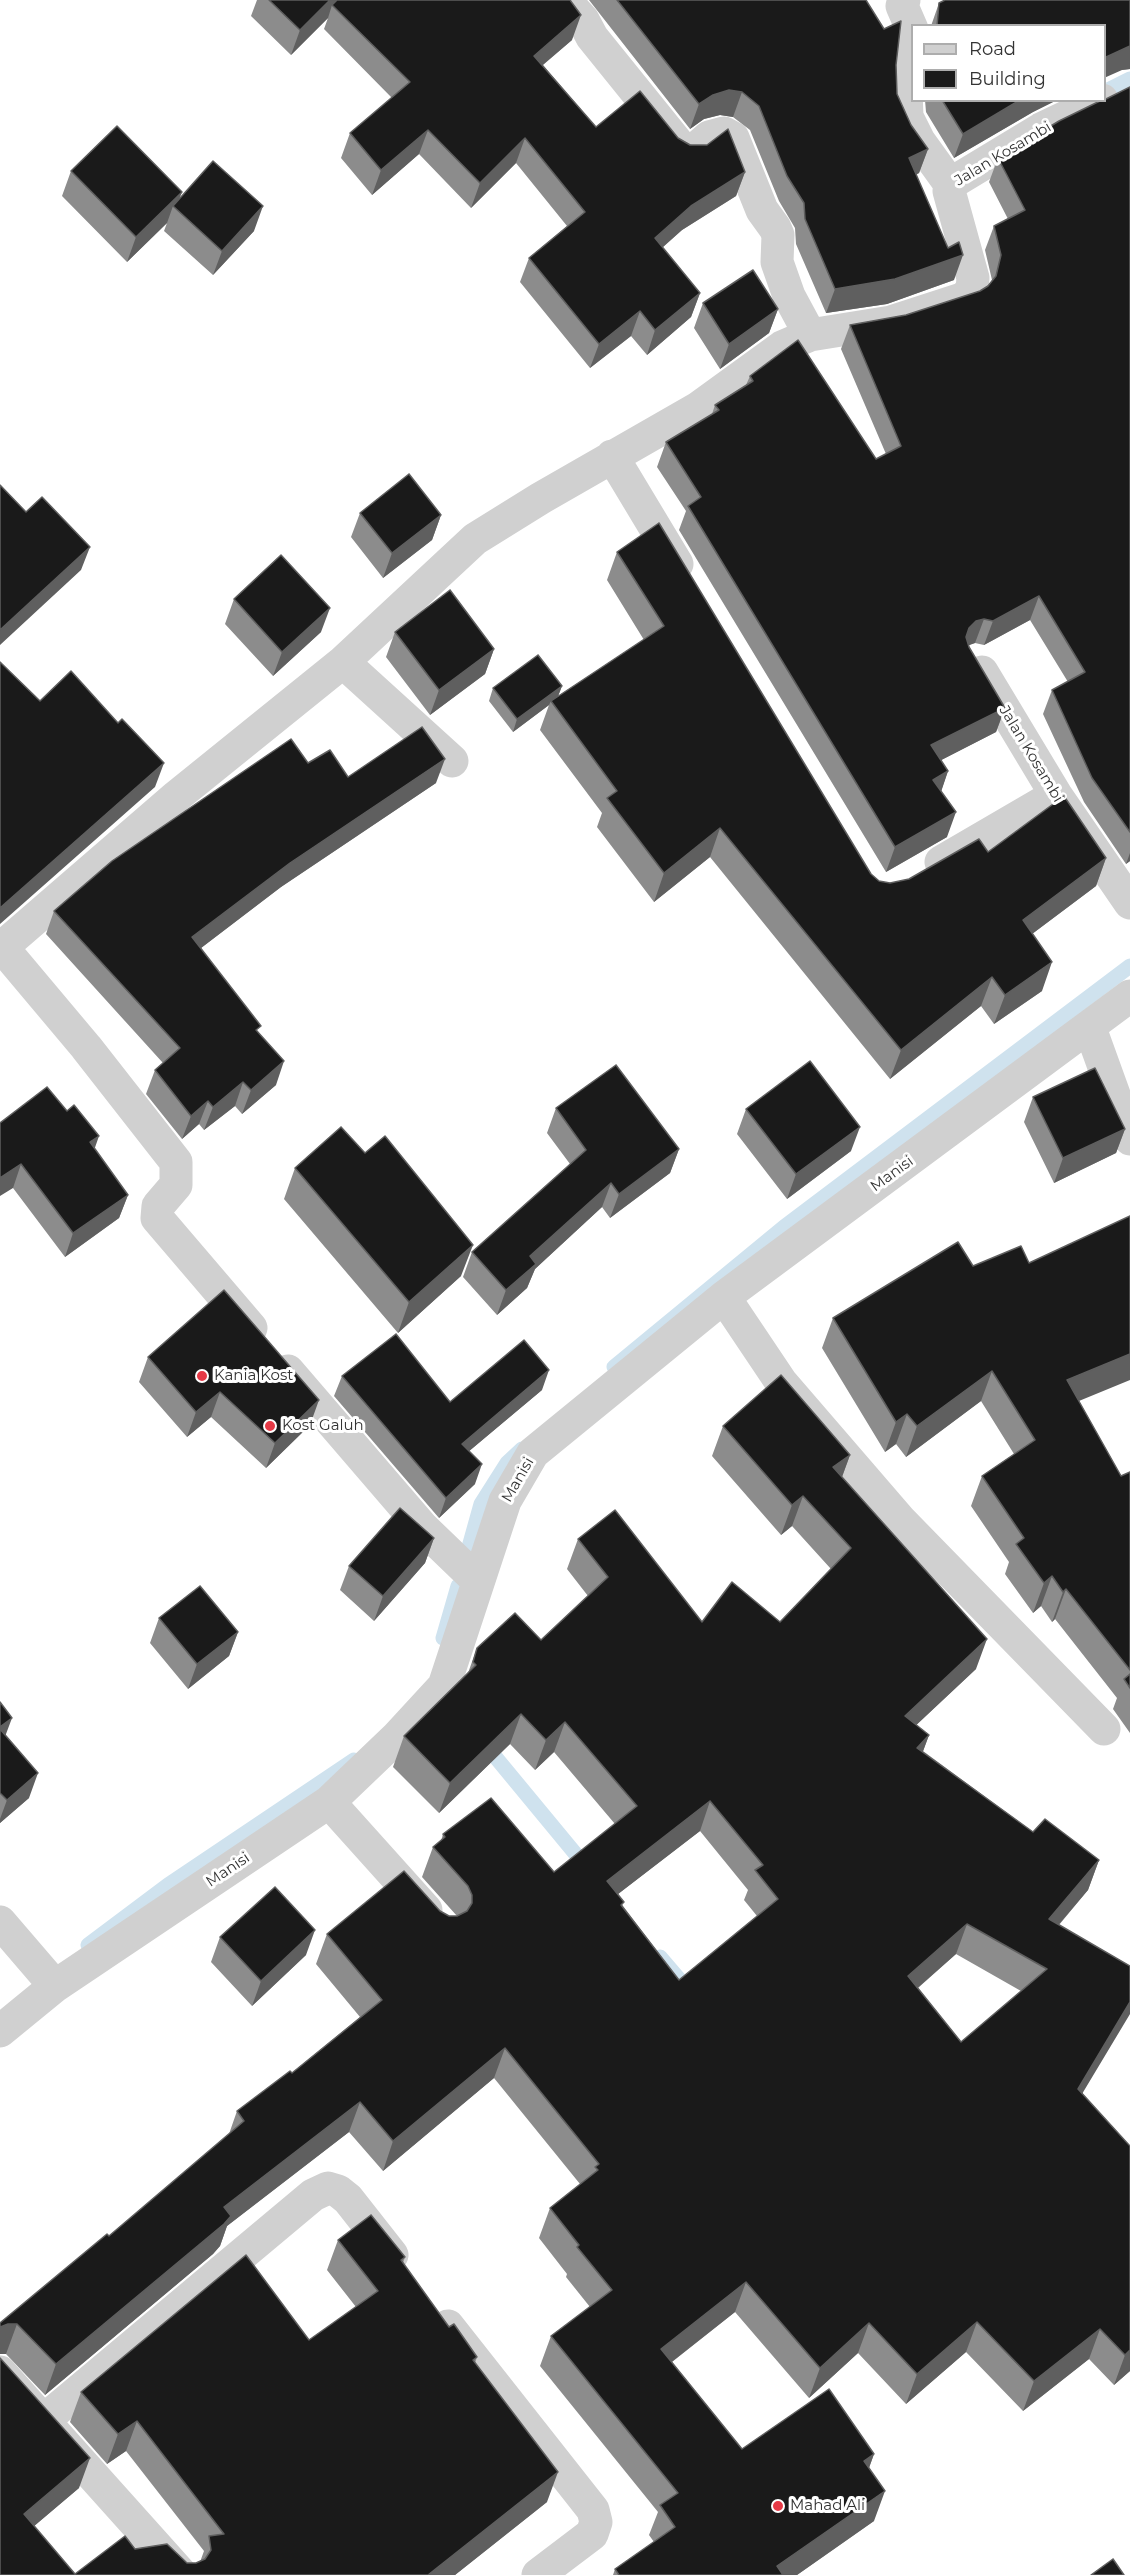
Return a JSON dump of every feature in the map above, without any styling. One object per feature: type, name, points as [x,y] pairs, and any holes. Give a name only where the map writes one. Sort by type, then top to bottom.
[{"type":"street","points":[[566,0],[583,20],[592,37],[684,152],[692,152],[709,137],[729,134],[734,138],[762,210],[775,228],[777,262],[789,296],[810,335]]},
{"type":"street","points":[[904,0],[902,6],[911,27]]},
{"type":"street","points":[[911,47],[906,91],[907,117],[919,141],[950,184]]},
{"type":"street","name":"Jalan Kosambi","points":[[1106,99],[1130,87]]},
{"type":"street","name":"Jalan Kosambi","points":[[1,948],[177,796],[344,662],[475,539],[612,456],[698,408],[782,347],[810,335],[891,322],[965,298],[972,289],[973,278],[949,191],[950,184],[1041,129],[1099,102]]},
{"type":"street","points":[[612,456],[692,588]]},
{"type":"street","points":[[344,662],[452,761]]},
{"type":"street","name":"Jalan Kosambi","points":[[976,662],[1056,795],[1130,903]]},
{"type":"street","points":[[919,874],[1056,795]]},
{"type":"street","points":[[1,948],[86,1047],[176,1162],[176,1185],[158,1206],[157,1218],[423,1528],[478,1581]]},
{"type":"street","name":"Manisi","points":[[0,2031],[55,1986],[329,1802],[397,1737],[444,1686],[505,1501],[533,1454],[724,1297],[1090,1028],[1130,996]]},
{"type":"street","points":[[1090,1028],[1130,1139]]},
{"type":"street","points":[[724,1297],[781,1382],[900,1520],[1104,1729]]},
{"type":"street","points":[[329,1802],[443,1928]]},
{"type":"street","points":[[0,1922],[55,1986]]},
{"type":"street","points":[[43,2421],[314,2195],[328,2188],[338,2191],[348,2199],[407,2275]]},
{"type":"street","points":[[430,2303],[593,2510],[596,2522],[592,2534],[538,2575]]},
{"type":"street","points":[[0,2372],[182,2575]]},
{"type":"building","points":[[269,0],[330,0],[300,30]]},
{"type":"building","points":[[337,0],[570,0],[581,15],[534,56],[596,127],[640,91],[678,138],[690,145],[707,145],[728,129],[745,172],[691,206],[655,238],[700,293],[655,330],[640,311],[599,344],[529,258],[585,212],[525,138],[480,183],[428,130],[381,170],[350,133],[410,82],[332,5]]},
{"type":"building","points":[[617,0],[866,0],[884,29],[901,21],[896,65],[897,94],[911,125],[928,149],[909,158],[948,248],[959,242],[963,255],[895,279],[835,289],[805,219],[804,203],[787,176],[759,106],[742,92],[729,90],[713,95],[699,104]]},
{"type":"building","points":[[945,0],[1130,0],[1130,46],[1106,57],[1106,24],[937,24],[939,3]]},
{"type":"building","points":[[1130,87],[1130,832],[1092,778],[1052,690],[1085,672],[1039,596],[993,621],[984,619],[976,621],[969,628],[966,637],[969,647],[1005,708],[931,745],[948,771],[933,780],[956,812],[895,847],[688,506],[701,497],[666,442],[719,410],[715,405],[753,381],[750,376],[798,340],[876,459],[901,446],[850,325],[906,315],[980,291],[988,286],[996,276],[1001,255],[994,226],[1025,210],[998,158],[1059,121],[1098,102],[1106,102],[1106,99]]},
{"type":"building","points":[[943,102],[1017,102],[963,134]]},
{"type":"building","points":[[117,126],[182,192],[136,237],[71,171]]},
{"type":"building","points":[[213,161],[263,206],[222,251],[173,206]]},
{"type":"building","points":[[753,270],[778,309],[729,344],[703,303]]},
{"type":"building","points":[[409,474],[441,515],[392,553],[360,513]]},
{"type":"building","points":[[0,485],[26,512],[42,497],[90,547],[0,630]]},
{"type":"building","points":[[659,523],[871,874],[879,881],[890,883],[909,879],[979,839],[988,852],[1064,796],[1106,858],[1023,920],[1052,962],[1005,995],[992,977],[901,1050],[720,828],[664,873],[607,798],[617,791],[551,701],[664,626],[617,552]]},
{"type":"building","points":[[281,555],[330,608],[282,652],[234,599]]},
{"type":"building","points":[[450,590],[494,649],[439,690],[395,632]]},
{"type":"building","points":[[538,655],[562,686],[517,719],[493,688]]},
{"type":"building","points":[[0,662],[40,701],[71,671],[118,723],[122,719],[164,763],[0,908]]},
{"type":"building","points":[[422,727],[445,759],[290,863],[192,937],[261,1026],[256,1030],[284,1061],[251,1090],[243,1082],[213,1107],[208,1101],[191,1116],[155,1070],[180,1048],[54,911],[112,861],[291,739],[308,763],[330,750],[348,777]]},
{"type":"building","points":[[810,1061],[860,1127],[796,1174],[746,1109]]},
{"type":"building","points":[[616,1065],[679,1149],[619,1194],[611,1183],[530,1256],[536,1264],[506,1290],[472,1252],[586,1150],[556,1108]]},
{"type":"building","points":[[1095,1068],[1125,1129],[1063,1158],[1033,1097]]},
{"type":"building","points":[[47,1087],[67,1111],[74,1105],[99,1136],[90,1142],[128,1195],[73,1233],[21,1164],[0,1178],[0,1123]]},
{"type":"building","points":[[341,1127],[365,1153],[385,1136],[473,1245],[409,1302],[295,1168]]},
{"type":"building","points":[[1130,1216],[1130,1354],[1067,1380],[1121,1476],[1130,1472],[1130,1670],[1066,1589],[1063,1592],[1052,1576],[1044,1583],[1016,1544],[1024,1538],[982,1476],[1035,1440],[992,1371],[917,1426],[907,1414],[896,1422],[833,1318],[958,1242],[973,1266],[1021,1246],[1029,1263]]},
{"type":"building","points":[[224,1290],[319,1400],[275,1443],[220,1392],[196,1412],[148,1357]]},
{"type":"building","points":[[396,1334],[450,1402],[524,1340],[549,1370],[462,1444],[482,1464],[446,1498],[342,1376]]},
{"type":"building","points":[[781,1375],[850,1455],[833,1467],[987,1639],[905,1716],[929,1735],[917,1748],[1033,1832],[1045,1819],[1099,1860],[1049,1919],[1130,1966],[1130,2002],[1078,2089],[1130,2146],[1130,2350],[1125,2355],[1100,2329],[1034,2381],[977,2322],[917,2374],[869,2323],[820,2368],[746,2282],[661,2349],[742,2449],[829,2389],[874,2454],[864,2461],[885,2491],[777,2566],[783,2575],[619,2575],[615,2569],[675,2527],[660,2505],[678,2493],[551,2336],[612,2290],[577,2247],[579,2245],[550,2208],[598,2170],[595,2167],[599,2164],[505,2048],[393,2141],[360,2102],[224,2207],[231,2216],[224,2224],[56,2364],[17,2324],[0,2327],[0,2323],[107,2234],[109,2236],[244,2121],[237,2111],[290,2071],[292,2073],[382,2000],[327,1934],[404,1871],[440,1911],[449,1916],[457,1916],[467,1911],[472,1903],[472,1895],[468,1886],[433,1847],[445,1837],[443,1834],[491,1798],[554,1872],[637,1806],[565,1722],[546,1740],[521,1714],[450,1783],[404,1736],[476,1665],[473,1662],[477,1648],[515,1613],[541,1640],[608,1577],[578,1539],[615,1510],[702,1622],[732,1582],[780,1622],[851,1548],[803,1496],[792,1505],[723,1426]],"holes":[[[710,1801],[763,1865],[755,1870],[778,1899],[679,1980],[621,1905],[624,1902],[607,1881]],[[967,1924],[1047,1969],[961,2042],[908,1976]]]},
{"type":"building","points":[[400,1508],[434,1538],[383,1596],[349,1566]]},
{"type":"building","points":[[200,1586],[238,1632],[197,1664],[159,1618]]},
{"type":"building","points":[[1130,1674],[1130,1688],[1124,1679]]},
{"type":"building","points":[[0,1702],[12,1718],[0,1727]]},
{"type":"building","points":[[0,1729],[38,1773],[7,1800],[0,1793]]},
{"type":"building","points":[[275,1887],[315,1930],[261,1981],[220,1937]]},
{"type":"building","points":[[371,2215],[405,2257],[401,2260],[449,2327],[454,2324],[477,2357],[473,2360],[558,2472],[428,2575],[0,2575],[0,2358],[90,2458],[24,2514],[75,2574],[125,2536],[135,2549],[167,2544],[187,2563],[196,2563],[205,2559],[211,2550],[209,2536],[224,2534],[137,2421],[118,2434],[81,2392],[246,2255],[309,2340],[378,2291],[338,2240]]},
{"type":"building","points":[[1113,2559],[1124,2575],[1091,2575]]},
{"type":"waterway","points":[[1106,91],[1130,79]]},
{"type":"waterway","points":[[614,1367],[784,1227],[1130,966]]},
{"type":"waterway","points":[[469,1547],[481,1504],[507,1463],[522,1449]]},
{"type":"waterway","points":[[443,1638],[458,1586]]},
{"type":"waterway","points":[[483,1742],[588,1869]]},
{"type":"waterway","points":[[88,1945],[168,1885],[354,1760]]},
{"type":"waterway","points":[[660,1957],[684,1985]]},
{"type":"place","name":"Kania Kost","points":[[202,1376]]},
{"type":"place","name":"Kost Galuh","points":[[270,1426]]},
{"type":"place","name":"Mahad Ali","points":[[778,2506]]}]
